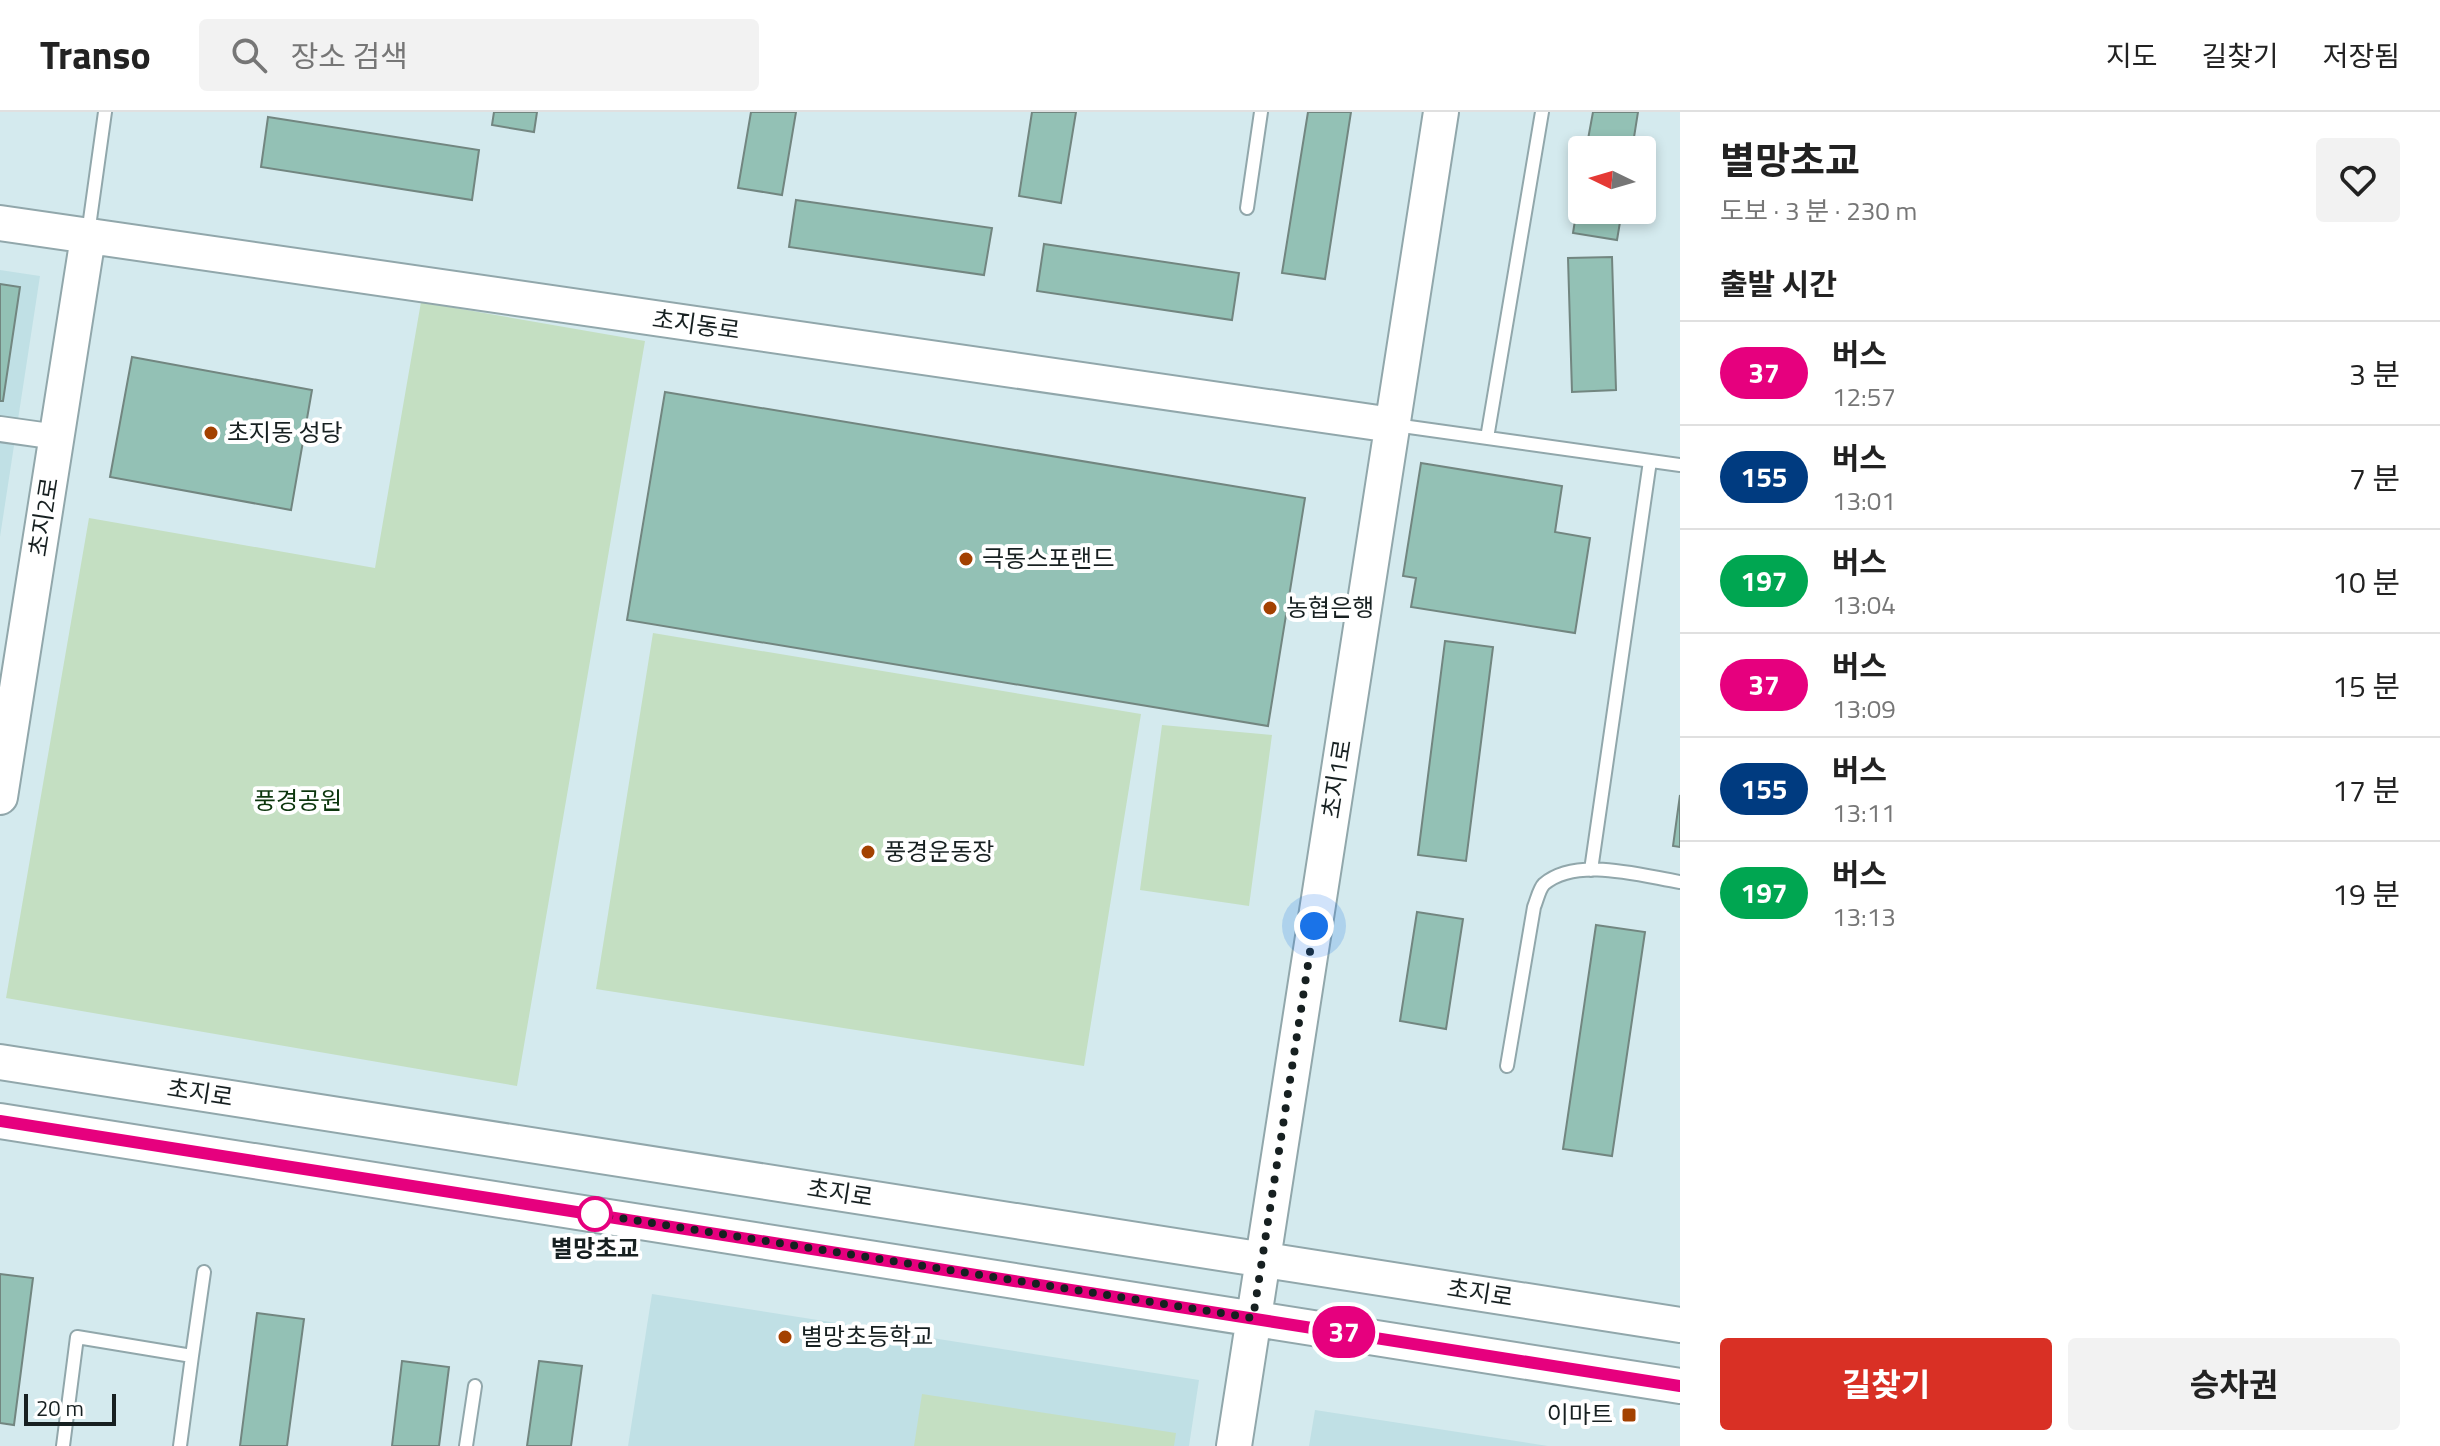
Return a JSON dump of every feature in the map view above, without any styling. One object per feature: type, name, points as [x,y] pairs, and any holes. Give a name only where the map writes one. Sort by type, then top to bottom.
[{"type":"street","name":"초지1로","points":[[1234,1446],[1441,112]]},
{"type":"street","name":"초지동로","points":[[0,223],[1392,425]]},
{"type":"street","name":"초지2로","points":[[0,797],[88,237]]},
{"type":"street","points":[[0,429],[57,437]]},
{"type":"street","name":"초지로","points":[[0,1062],[1680,1325]]},
{"type":"street","points":[[0,1121],[1680,1386]]},
{"type":"lane","points":[[88,237],[105,112]]},
{"type":"lane","points":[[1247,208],[1261,112]]},
{"type":"lane","points":[[1487,438],[1542,112]]},
{"type":"lane","points":[[1392,425],[1680,465]]},
{"type":"lane","points":[[1591,870],[1650,461]]},
{"type":"lane","points":[[1507,1066],[1534,907],[1542,886],[1564,872],[1601,869],[1680,882]]},
{"type":"lane","points":[[180,1446],[204,1272]]},
{"type":"lane","points":[[63,1446],[77,1337],[192,1356]]},
{"type":"lane","points":[[466,1446],[475,1386]]},
{"type":"shaded area","points":[[0,270],[40,276],[0,537]]},
{"type":"shaded area","name":"별망초등학교","points":[[652,1294],[1199,1380],[1189,1446],[628,1446]]},
{"type":"shaded area","points":[[1315,1410],[1548,1446],[1309,1446]]},
{"type":"green space","name":"풍경공원","points":[[421,302],[645,341],[517,1086],[6,998],[89,518],[375,568]]},
{"type":"green space","name":"풍경운동장","points":[[653,633],[1141,714],[1084,1066],[596,989]]},
{"type":"green space","points":[[1162,725],[1272,735],[1249,906],[1140,890]]},
{"type":"green space","points":[[922,1394],[1176,1433],[1174,1446],[914,1446]]},
{"type":"building","points":[[494,112],[537,112],[534,132],[492,125]]},
{"type":"building","points":[[751,112],[796,112],[782,195],[738,188]]},
{"type":"building","points":[[1032,112],[1076,112],[1061,203],[1019,196]]},
{"type":"building","points":[[1308,112],[1351,112],[1325,279],[1282,273]]},
{"type":"building","points":[[1593,112],[1638,112],[1634,136],[1589,136]]},
{"type":"building","points":[[268,117],[479,150],[472,200],[261,167]]},
{"type":"building","points":[[796,200],[992,228],[984,275],[789,247]]},
{"type":"building","points":[[1574,224],[1620,224],[1617,240],[1573,233]]},
{"type":"building","points":[[1044,244],[1239,273],[1232,320],[1037,291]]},
{"type":"building","points":[[1612,257],[1616,390],[1572,392],[1568,258]]},
{"type":"building","points":[[0,284],[20,287],[3,401],[0,401]]},
{"type":"building","name":"초지동 성당","points":[[132,357],[312,390],[291,510],[110,477]]},
{"type":"building","name":"극동스포랜드","points":[[665,392],[1305,498],[1268,726],[627,620]]},
{"type":"building","points":[[1421,463],[1562,486],[1555,532],[1590,538],[1575,633],[1411,607],[1416,578],[1403,576]]},
{"type":"building","points":[[1445,641],[1493,647],[1466,861],[1418,855]]},
{"type":"building","points":[[1680,795],[1680,847],[1673,846]]},
{"type":"building","points":[[1417,912],[1463,919],[1446,1029],[1400,1021]]},
{"type":"building","points":[[1596,925],[1645,932],[1612,1156],[1563,1149]]},
{"type":"building","points":[[0,1274],[33,1278],[14,1425],[0,1423]]},
{"type":"building","points":[[257,1313],[304,1319],[287,1446],[240,1446]]},
{"type":"building","points":[[402,1361],[449,1367],[439,1446],[392,1446]]},
{"type":"building","points":[[539,1361],[582,1366],[571,1446],[527,1446]]},
{"type":"bus line","name":"37","points":[[0,1121],[1680,1386]]},
{"type":"place","name":"초지동 성당","points":[[211,433]]},
{"type":"place","name":"극동스포랜드","points":[[966,559]]},
{"type":"place","name":"농협은행","points":[[1270,608]]},
{"type":"place","name":"풍경운동장","points":[[868,852]]},
{"type":"place","name":"별망초교","points":[[595,1214]]},
{"type":"place","name":"별망초등학교","points":[[785,1337]]},
{"type":"place","name":"이마트","points":[[1629,1415]]},
{"type":"route","points":[[595,1214],[1253,1318],[1314,926]]}]
